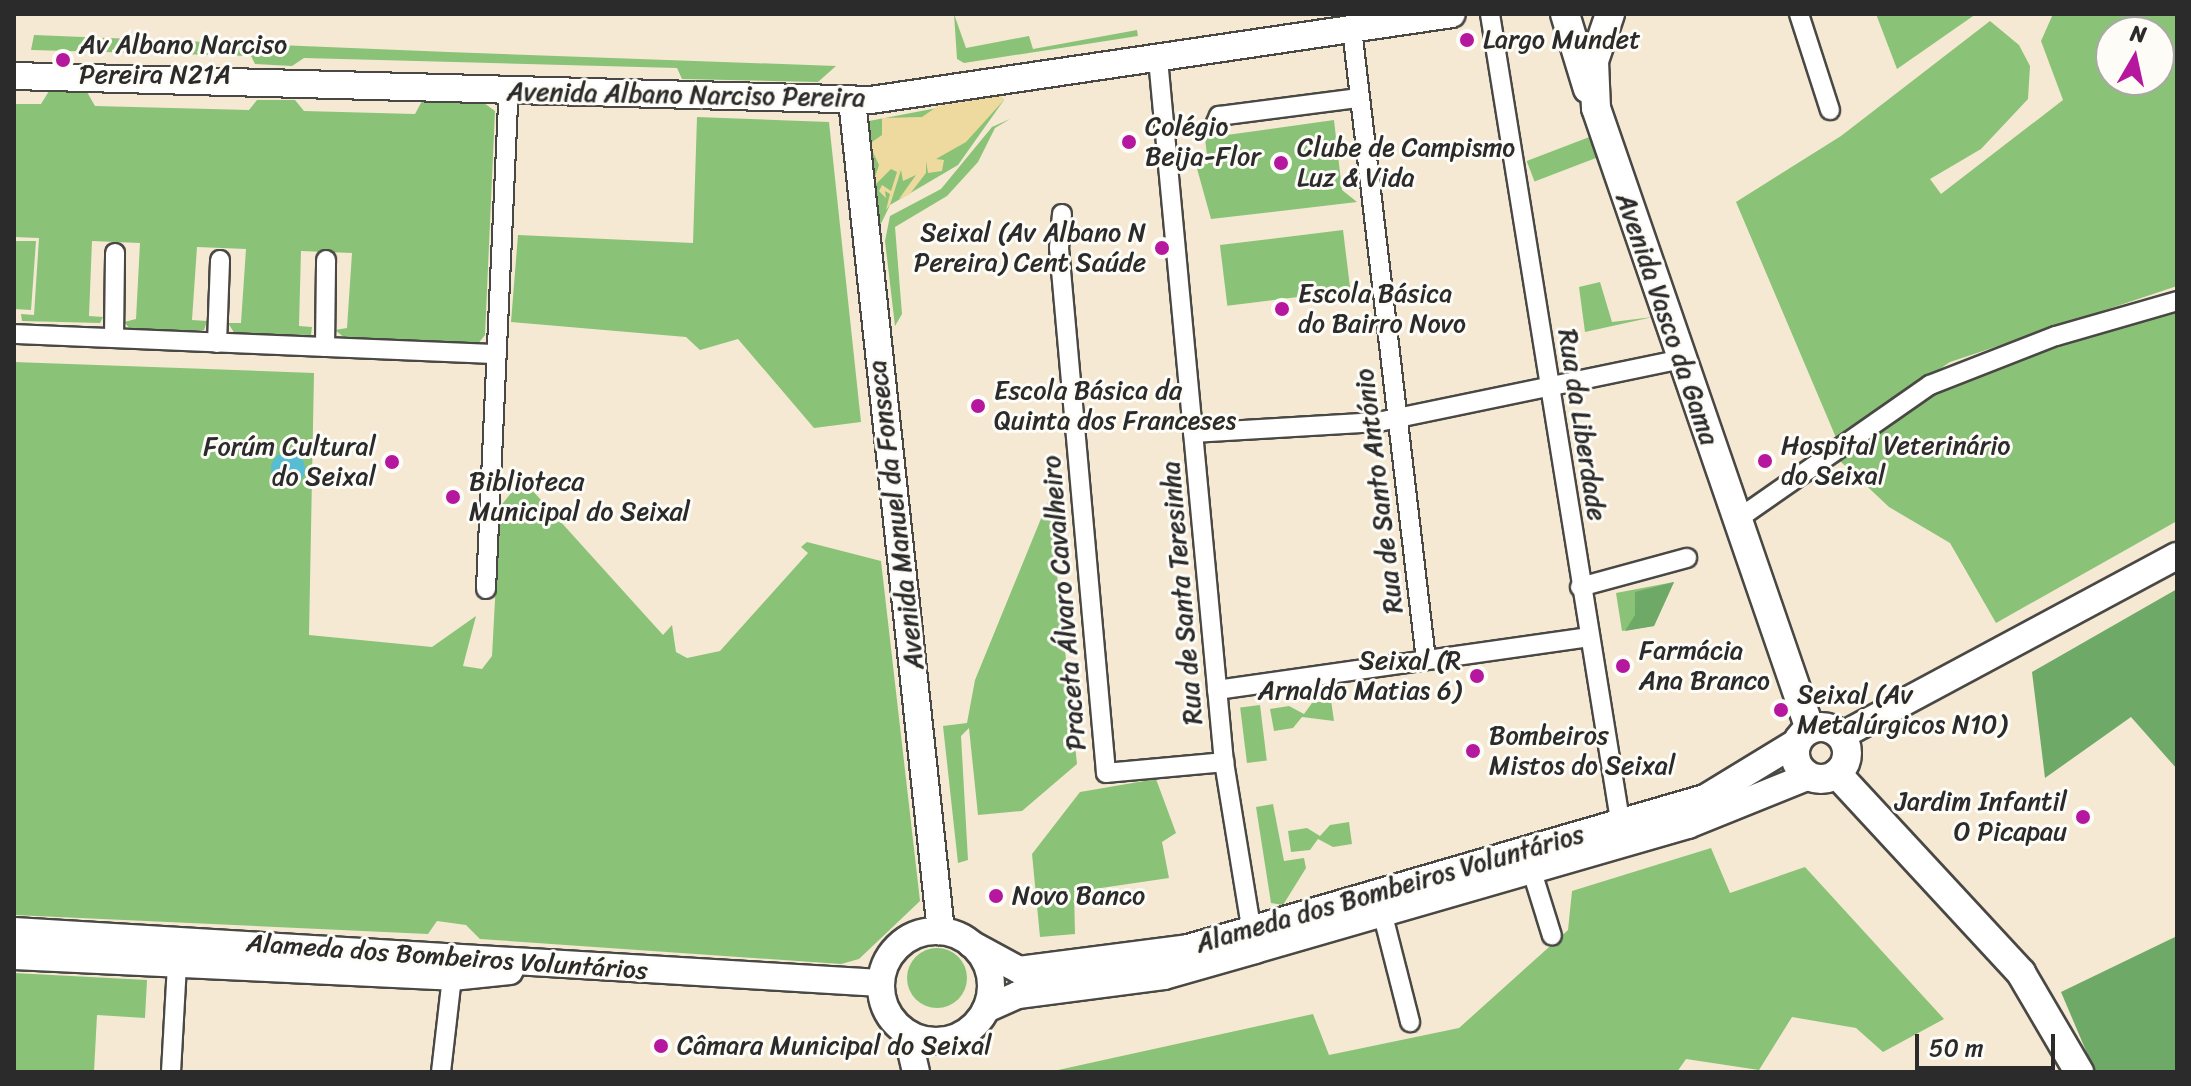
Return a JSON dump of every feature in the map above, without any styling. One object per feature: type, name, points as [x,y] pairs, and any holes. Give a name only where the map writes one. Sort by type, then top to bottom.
[{"type":"main road","name":"Avenida Albano Narciso Pereira","points":[[14,76],[852,100],[1158,59],[1452,14]]},
{"type":"main road","points":[[1568,14],[1590,21],[1610,14]]},
{"type":"main road","name":"Avenida Vasco da Gama","points":[[1568,14],[1596,108],[1737,526],[1804,736],[1797,761],[1823,775]]},
{"type":"main road","name":"Avenida Vasco da Gama","points":[[1596,108],[1594,61],[1610,14]]},
{"type":"main road","name":"Avenida Manuel da Fonseca","points":[[852,100],[941,931]]},
{"type":"main road","points":[[1990,654],[2177,542]]},
{"type":"main road","points":[[1804,736],[1841,736],[2177,556]]},
{"type":"main road","name":"Alameda dos Bombeiros Voluntários","points":[[1622,833],[1705,798],[1804,736]]},
{"type":"main road","points":[[1841,736],[1848,755],[1823,775],[2021,973],[2079,1072]]},
{"type":"main road","name":"Alameda dos Bombeiros Voluntários","points":[[986,1009],[1018,995],[1164,976],[1253,940],[1622,833],[1722,814],[1823,775]]},
{"type":"main road","name":"Alameda dos Bombeiros Voluntários","points":[[14,931],[413,951],[552,966],[880,983]]},
{"type":"main road","points":[[907,1033],[944,1040],[969,1030],[986,1009],[987,967],[971,944],[941,931],[904,941],[880,983],[884,1006],[907,1033],[916,1072]]},
{"type":"main road","name":"Alameda dos Bombeiros Voluntários","points":[[971,944],[1008,967],[1045,971],[1253,940]]},
{"type":"main road","points":[[413,951],[440,959],[452,977]]},
{"type":"main road","points":[[14,956],[452,977],[552,966]]},
{"type":"main road","points":[[452,977],[492,958]]},
{"type":"main road","points":[[923,1072],[944,1040]]},
{"type":"street","name":"Rua da Liberdade","points":[[1490,14],[1622,833]]},
{"type":"street","points":[[1799,14],[1830,110]]},
{"type":"street","name":"Rua de Santo António","points":[[1352,29],[1395,418],[1426,660]]},
{"type":"street","name":"Rua de Santa Teresinha","points":[[1158,59],[1224,762],[1253,940]]},
{"type":"street","points":[[486,589],[509,90]]},
{"type":"street","points":[[1215,125],[1219,116],[1358,98]]},
{"type":"street","name":"Praceta Álvaro Cavalheiro","points":[[1062,214],[1059,248],[1106,773],[1224,762]]},
{"type":"street","points":[[114,338],[115,253]]},
{"type":"street","points":[[217,343],[220,260]]},
{"type":"street","points":[[325,347],[326,260]]},
{"type":"street","points":[[1737,526],[1930,385],[2056,336],[2177,301]]},
{"type":"street","points":[[14,334],[497,354]]},
{"type":"street","points":[[1193,433],[1395,418],[1681,359]]},
{"type":"street","points":[[1580,587],[1687,558]]},
{"type":"street","points":[[1217,690],[1589,637]]},
{"type":"street","points":[[1528,860],[1552,936]]},
{"type":"street","points":[[1379,903],[1410,1022]]},
{"type":"street","points":[[171,1072],[177,963]]},
{"type":"street","points":[[441,1072],[452,977]]},
{"type":"green space","points":[[954,14],[966,48],[1029,36],[1033,49],[1137,30],[1138,36],[964,63],[957,59]]},
{"type":"green space","points":[[1876,14],[1976,14],[1897,69]]},
{"type":"green space","points":[[2053,14],[2177,14],[2177,286],[1950,362],[1837,440],[1736,202],[1841,136],[1990,21],[2019,45],[2030,66],[2028,99],[1981,149],[1930,179],[1941,194],[2063,100],[2041,41]]},
{"type":"green space","points":[[34,35],[836,66],[818,82],[682,79],[677,68],[304,58],[292,66],[255,64],[251,56],[31,50]]},
{"type":"green space","points":[[49,91],[87,92],[95,106],[249,110],[257,100],[295,100],[304,111],[415,114],[422,101],[484,103],[495,111],[485,335],[477,345],[346,339],[335,330],[347,328],[352,253],[301,251],[299,326],[312,327],[311,335],[235,334],[228,323],[241,323],[246,249],[197,247],[192,320],[207,321],[204,330],[132,331],[124,322],[136,319],[140,243],[92,241],[89,316],[103,317],[100,323],[22,321],[21,314],[34,315],[39,238],[14,237],[14,104],[41,104]]},
{"type":"green space","points":[[1000,96],[1004,100],[958,165],[890,205],[876,234],[869,121]]},
{"type":"green space","points":[[697,117],[829,122],[861,422],[814,428],[738,339],[700,350],[686,337],[511,322],[518,235],[693,243]]},
{"type":"green space","points":[[1010,119],[995,128],[978,162],[947,196],[895,227],[902,314],[895,326],[885,241],[890,216],[941,189],[992,127]]},
{"type":"green space","points":[[1334,120],[1342,190],[1357,202],[1211,219],[1196,165],[1208,164],[1205,138]]},
{"type":"green space","points":[[1592,136],[1600,157],[1535,182],[1527,161]]},
{"type":"green space","points":[[1343,230],[1350,291],[1227,306],[1220,245]]},
{"type":"green space","points":[[14,241],[36,241],[31,310],[14,309]]},
{"type":"green space","points":[[1600,282],[1612,322],[1653,317],[1585,332],[1579,287]]},
{"type":"green space","points":[[2177,308],[2177,521],[1996,623],[1950,543],[1889,507],[1840,461],[1913,403],[1986,366]]},
{"type":"green space","points":[[14,362],[314,373],[309,635],[432,647],[476,616],[463,666],[482,669],[492,656],[500,507],[522,479],[663,635],[672,625],[676,652],[687,658],[720,651],[808,553],[801,547],[807,542],[881,561],[920,901],[859,959],[841,964],[480,939],[466,925],[437,921],[428,934],[14,915]]},
{"type":"green space","points":[[1049,499],[1077,764],[1022,811],[978,815],[969,728],[961,736],[968,860],[958,863],[943,726],[967,723],[975,680]]},
{"type":"green space","points":[[1674,582],[1654,626],[1622,631],[1616,593]]},
{"type":"green space","points":[[1674,582],[1654,626],[1625,631],[1635,615],[1635,592]]},
{"type":"green space","points":[[2177,589],[2177,769],[2131,717],[2045,778],[2032,672]]},
{"type":"green space","points":[[1331,700],[1334,721],[1302,717],[1293,728],[1274,731],[1270,709],[1289,706],[1304,714],[1312,703]]},
{"type":"green space","points":[[1260,705],[1267,761],[1247,763],[1240,707]]},
{"type":"green space","points":[[1156,779],[1176,833],[1162,842],[1169,878],[1074,892],[1075,934],[1040,937],[1032,854],[1080,792]]},
{"type":"green space","points":[[1273,804],[1284,861],[1304,858],[1306,868],[1283,905],[1271,903],[1256,807]]},
{"type":"green space","points":[[1349,822],[1352,844],[1333,847],[1318,839],[1310,850],[1291,852],[1288,831],[1307,828],[1320,836],[1330,825]]},
{"type":"green space","points":[[1711,848],[1730,893],[1805,867],[1944,1019],[1883,1052],[1856,1028],[1792,1017],[1759,1070],[1686,1059],[1677,1072],[1049,1072],[1313,1014],[1329,1055],[1459,1028],[1568,930],[1572,891]]},
{"type":"green space","points":[[2177,936],[2177,1072],[2095,1072],[2061,992]]},
{"type":"green space","points":[[937,948],[958,957],[967,978],[958,999],[937,1008],[916,999],[907,978],[916,957]]},
{"type":"green space","points":[[14,973],[147,980],[145,1018],[97,1015],[94,1072],[14,1072]]},
{"type":"sand","points":[[1000,96],[1004,100],[966,142],[936,159],[944,160],[942,171],[928,173],[926,161],[926,173],[909,195],[899,199],[916,175],[903,181],[901,170],[886,210],[890,194],[885,191],[886,198],[879,191],[882,185],[891,191],[897,172],[891,169],[871,189],[879,165],[869,144],[882,135],[882,118],[922,117],[938,106]]},
{"type":"water","points":[[288,452],[300,457],[305,469],[300,481],[288,486],[276,481],[271,469],[276,457]]},
{"type":"place","name":"Largo Mundet","points":[[1467,40]]},
{"type":"place","name":"Av Albano Narciso Pereira N21A","points":[[63,60]]},
{"type":"place","name":"Colégio Beija-Flor","points":[[1129,142]]},
{"type":"place","name":"Clube de Campismo Luz & Vida","points":[[1281,163]]},
{"type":"place","name":"Seixal (Av Albano N Pereira) Cent Saúde","points":[[1162,248]]},
{"type":"place","name":"Escola Básica do Bairro Novo","points":[[1282,309]]},
{"type":"place","name":"Escola Básica da Quinta dos Franceses","points":[[978,406]]},
{"type":"place","name":"Hospital Veterinário do Seixal","points":[[1765,461]]},
{"type":"place","name":"Forúm Cultural do Seixal","points":[[392,462]]},
{"type":"place","name":"Biblioteca Municipal do Seixal","points":[[453,497]]},
{"type":"place","name":"Farmácia Ana Branco","points":[[1623,666]]},
{"type":"place","name":"Seixal (R Arnaldo Matias 6)","points":[[1477,676]]},
{"type":"place","name":"Seixal (Av Metalúrgicos N10)","points":[[1781,710]]},
{"type":"place","name":"Bombeiros Mistos do Seixal","points":[[1473,751]]},
{"type":"place","name":"Jardim Infantil O Picapau","points":[[2083,817]]},
{"type":"place","name":"Novo Banco","points":[[996,896]]},
{"type":"place","name":"Câmara Municipal do Seixal","points":[[661,1046]]}]
